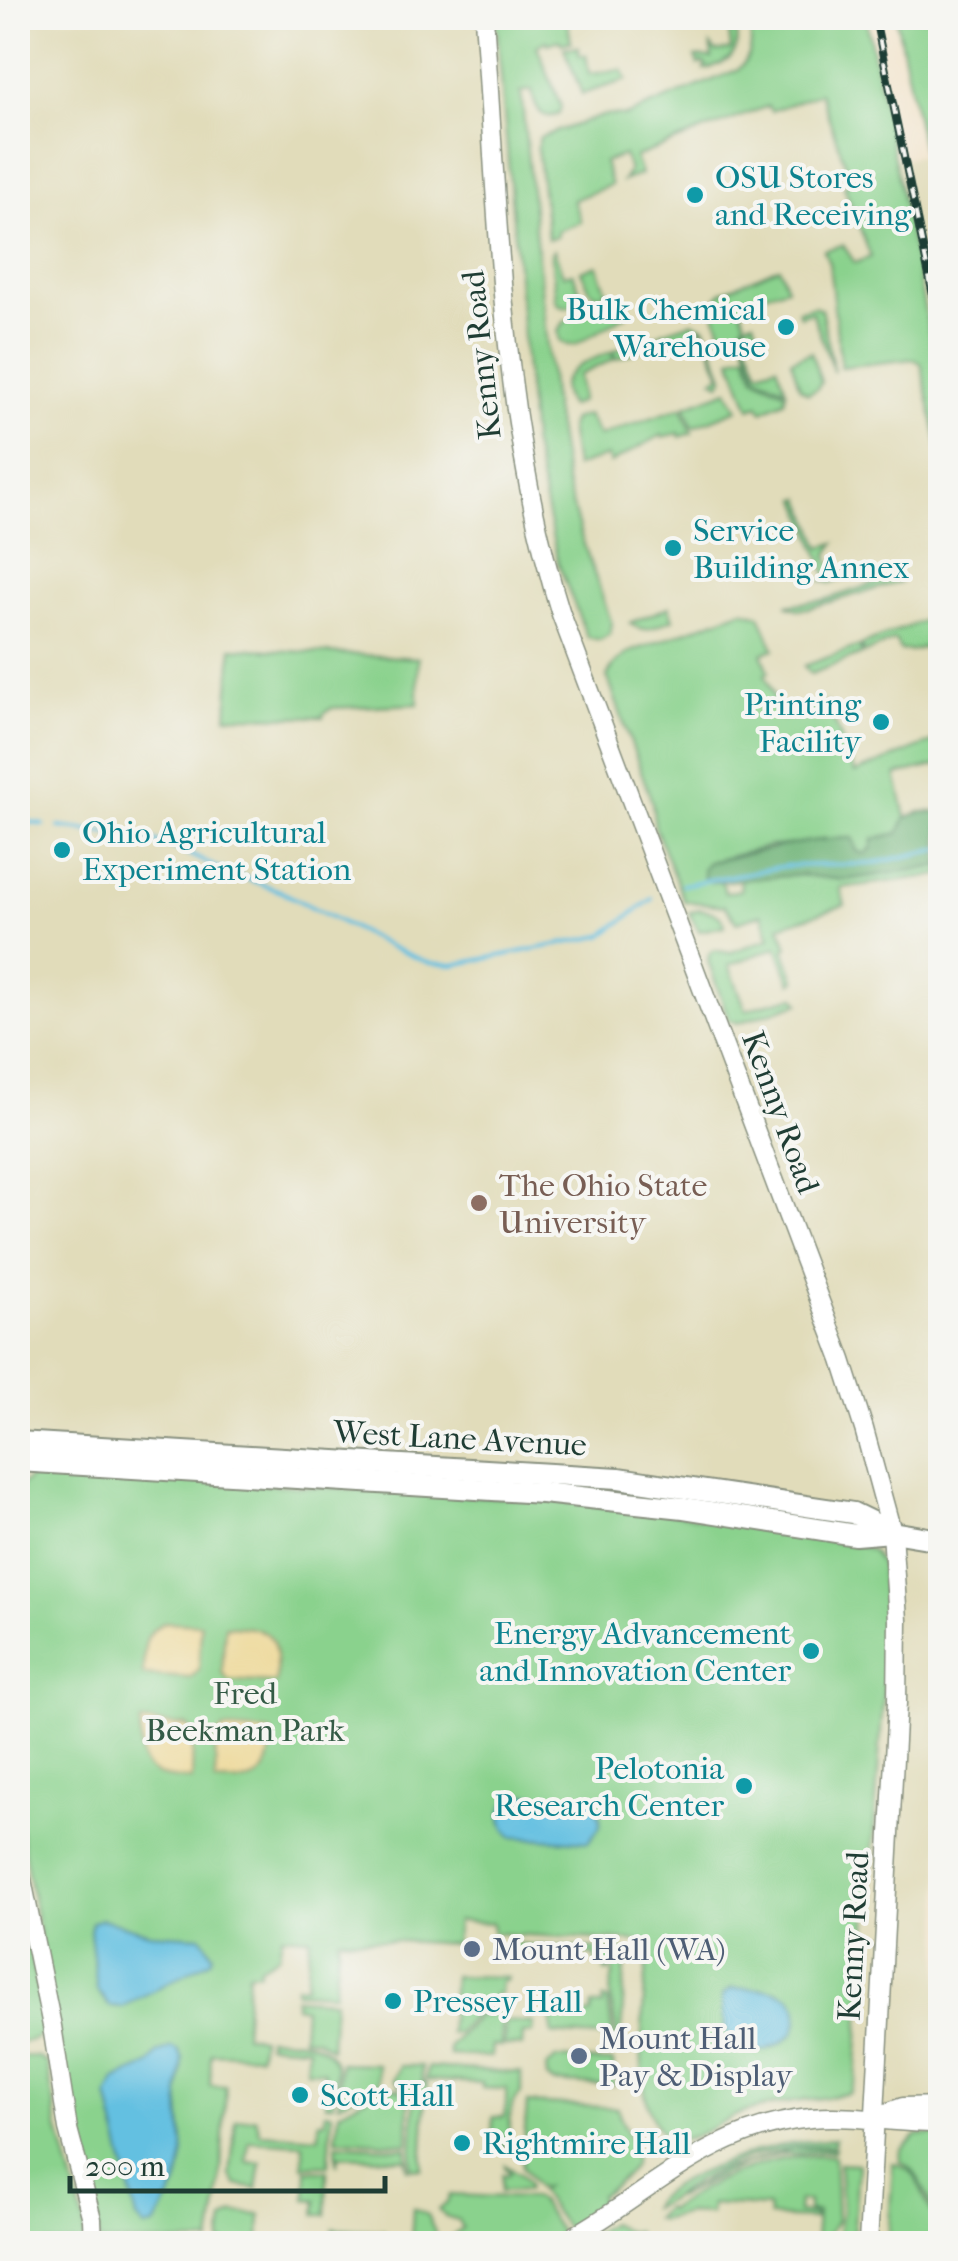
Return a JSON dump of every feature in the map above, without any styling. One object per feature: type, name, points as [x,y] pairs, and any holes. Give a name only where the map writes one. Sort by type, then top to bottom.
[{"type":"main road","name":"West Lane Avenue","points":[[18,1442],[619,1478],[853,1513],[892,1532]]},
{"type":"main road","name":"West Lane Avenue","points":[[18,1461],[542,1493],[684,1508],[855,1535],[892,1532],[940,1540]]},
{"type":"street","name":"Kenny Road","points":[[484,18],[510,349],[522,461],[533,518],[562,614],[842,1360],[892,1532],[898,1620],[897,1703],[868,2244]]},
{"type":"street","points":[[18,1860],[52,2026],[68,2129],[92,2218],[93,2244]]},
{"type":"street","points":[[874,2117],[903,2107],[940,2106]]},
{"type":"street","points":[[560,2244],[670,2170],[727,2139],[787,2122],[874,2117],[940,2123]]},
{"type":"shaded area","name":"The Ohio State University","points":[[18,18],[858,18],[895,161],[940,151],[940,2243],[18,2243]]},
{"type":"green space","points":[[496,18],[567,18],[571,42],[547,41],[537,46],[561,107],[559,114],[543,114],[536,107],[532,90],[521,92],[552,396],[566,483],[612,624],[610,634],[600,640],[587,637],[558,563],[532,441]]},
{"type":"green space","points":[[748,18],[866,18],[940,386],[940,453],[921,363],[913,359],[841,367],[829,263],[824,250],[843,245],[855,263],[871,257],[844,186],[857,180],[855,175],[850,177],[820,93],[771,111],[768,106],[635,157],[641,174],[623,181],[629,171],[624,155],[604,162],[611,185],[573,200],[581,222],[548,239],[537,147],[540,137],[605,115],[626,116],[737,70],[749,53]]},
{"type":"green space","points":[[896,18],[940,18],[940,195],[929,181]]},
{"type":"green space","points":[[736,30],[732,56],[708,69],[704,69],[703,63],[698,65],[695,57],[712,58],[711,46],[716,52],[731,50],[729,31]]},
{"type":"green space","points":[[578,47],[580,56],[586,55],[589,74],[622,70],[627,80],[582,94],[564,48]]},
{"type":"green space","points":[[554,250],[563,275],[573,273],[581,293],[576,304],[558,304],[551,253]]},
{"type":"green space","points":[[597,265],[607,292],[597,295],[590,290],[581,271]]},
{"type":"green space","points":[[779,267],[787,287],[748,299],[750,305],[741,309],[745,320],[739,335],[724,340],[713,307],[721,292]]},
{"type":"green space","points":[[617,302],[627,305],[626,315],[575,345],[560,341],[558,331],[565,321]]},
{"type":"green space","points":[[814,306],[821,309],[834,372],[812,312],[800,316],[798,311]]},
{"type":"green space","points":[[754,320],[758,333],[746,338],[759,371],[777,365],[786,389],[757,375],[742,335],[747,322]]},
{"type":"green space","points":[[692,322],[705,327],[724,376],[720,383],[713,379],[721,375],[703,328],[665,341],[662,332]]},
{"type":"green space","points":[[659,334],[662,342],[616,359],[613,351]]},
{"type":"green space","points":[[611,352],[614,359],[579,375],[581,401],[570,406],[564,395],[566,377],[582,364]]},
{"type":"green space","points":[[811,352],[821,382],[808,393],[800,388],[791,360]]},
{"type":"green space","points":[[746,353],[755,377],[786,392],[784,401],[762,411],[759,405],[750,408],[731,358]]},
{"type":"green space","points":[[728,390],[738,409],[693,427],[685,406]]},
{"type":"green space","points":[[682,407],[692,433],[680,437],[679,433],[663,438],[662,435],[610,463],[607,456],[575,467],[569,427],[572,419],[587,415],[599,436]]},
{"type":"green space","points":[[802,498],[821,547],[835,543],[828,554],[830,563],[841,570],[852,567],[855,575],[830,583],[822,580],[828,578],[798,499]]},
{"type":"green space","points":[[892,578],[900,582],[809,608],[786,605],[824,600]]},
{"type":"green space","points":[[669,607],[673,619],[656,626],[641,629],[630,623]]},
{"type":"green space","points":[[743,610],[760,615],[774,649],[762,653],[769,672],[765,674],[782,719],[827,703],[855,773],[940,739],[940,765],[896,775],[906,817],[899,833],[881,837],[865,854],[824,838],[812,843],[770,846],[708,862],[711,882],[722,881],[725,893],[741,890],[740,878],[800,875],[845,880],[940,866],[940,875],[840,888],[845,905],[780,926],[796,981],[791,983],[777,947],[729,965],[746,1010],[796,997],[800,1003],[738,1023],[729,1020],[709,954],[715,950],[729,953],[770,938],[762,914],[737,922],[725,906],[684,901],[655,827],[652,802],[607,676],[627,653]]},
{"type":"green space","points":[[929,618],[937,633],[935,644],[900,650],[895,640],[864,653],[861,645]]},
{"type":"green space","points":[[859,646],[862,654],[811,674],[804,666]]},
{"type":"green space","points":[[232,648],[418,658],[418,704],[332,708],[323,717],[227,716]]},
{"type":"green space","points":[[940,812],[940,866],[845,880],[800,875],[710,882],[704,878],[703,868],[708,862],[816,840],[853,838],[857,852],[865,854],[872,848],[873,839],[899,833],[906,817]]},
{"type":"green space","points":[[699,909],[719,915],[725,926],[699,931],[689,913]]},
{"type":"green space","name":"Fred Beekman Park","points":[[38,1472],[534,1499],[666,1512],[862,1546],[872,1551],[881,1564],[886,1660],[856,2080],[850,2093],[756,2109],[698,2135],[670,2139],[656,2124],[647,2103],[643,2077],[642,2018],[649,1942],[493,1933],[492,1923],[457,1921],[455,1944],[339,1938],[334,1993],[296,1991],[296,1986],[306,1985],[310,1937],[282,1935],[279,1955],[259,1967],[259,1972],[248,1973],[244,2035],[261,2037],[259,2055],[211,2053],[210,2085],[226,2086],[220,2186],[211,2243],[99,2243],[96,2202],[71,2115],[18,1817],[19,1501],[21,1485]]},
{"type":"green space","points":[[18,1893],[46,2031],[25,2041],[18,2041]]},
{"type":"green space","points":[[509,1943],[614,1950],[609,1972],[605,1972],[605,1966],[596,1965],[596,1955],[509,1949]]},
{"type":"green space","points":[[617,1949],[626,1951],[621,2039],[617,2038],[610,1993]]},
{"type":"green space","points":[[453,1976],[507,1977],[501,1981],[500,1994],[494,1994],[488,2009],[478,2011],[457,2033],[449,2033]]},
{"type":"green space","points":[[295,1998],[334,2000],[331,2048],[316,2039],[302,2037],[304,2008],[295,2006]]},
{"type":"green space","points":[[603,2000],[608,2000],[613,2038],[552,2034],[552,2013],[591,2015],[592,2006],[603,2006]]},
{"type":"green space","points":[[494,2005],[501,2005],[501,2046],[492,2045],[491,2057],[449,2055],[449,2047],[478,2016],[493,2013]]},
{"type":"green space","points":[[505,2021],[534,2023],[533,2033],[523,2033],[522,2046],[504,2045]]},
{"type":"green space","points":[[267,2037],[307,2042],[331,2055],[337,2073],[333,2104],[326,2104],[324,2071],[306,2070],[308,2047],[267,2044]]},
{"type":"green space","points":[[18,2057],[39,2057],[47,2063],[58,2127],[84,2222],[85,2243],[18,2244]]},
{"type":"green space","points":[[556,2059],[613,2062],[614,2086],[553,2082],[547,2077],[546,2067]]},
{"type":"green space","points":[[340,2063],[377,2064],[379,2083],[339,2104]]},
{"type":"green space","points":[[400,2066],[422,2066],[422,2083],[427,2084],[426,2094],[430,2095],[426,2099],[422,2169],[411,2168],[415,2098],[394,2080]]},
{"type":"green space","points":[[428,2067],[521,2073],[521,2094],[512,2106],[509,2135],[501,2151],[502,2135],[492,2134],[493,2117],[505,2117],[507,2089],[482,2088],[482,2083],[426,2080]]},
{"type":"green space","points":[[385,2087],[399,2089],[409,2098],[408,2144],[336,2139],[339,2112]]},
{"type":"green space","points":[[527,2103],[617,2108],[633,2149],[632,2166],[600,2195],[599,2210],[567,2230],[539,2191],[544,2187],[537,2188],[522,2167]]},
{"type":"green space","points":[[325,2112],[332,2113],[329,2165],[303,2166],[303,2144],[249,2141],[247,2162],[261,2163],[257,2189],[236,2185],[230,2175],[236,2120],[256,2118],[260,2133],[319,2137],[319,2121],[325,2121]]},
{"type":"green space","points":[[940,2134],[940,2218],[919,2180],[900,2161],[901,2150],[917,2135]]},
{"type":"green space","points":[[835,2139],[834,2145],[781,2149],[731,2164],[651,2208],[671,2188],[728,2161],[778,2146]]},
{"type":"green space","points":[[336,2144],[407,2148],[408,2170],[406,2159],[339,2156],[337,2166]]},
{"type":"green space","points":[[794,2148],[835,2148],[747,2163],[675,2198],[721,2171]]},
{"type":"green space","points":[[800,2156],[834,2156],[837,2221],[822,2243],[815,2243],[817,2212],[808,2211],[808,2201],[799,2201],[798,2213],[814,2214],[814,2219],[769,2217],[768,2207],[711,2204],[710,2214],[654,2218],[731,2175]]},
{"type":"green space","points":[[839,2163],[858,2164],[853,2243],[836,2243],[842,2211]]},
{"type":"green space","points":[[893,2163],[908,2169],[916,2179],[938,2223],[940,2243],[888,2243]]},
{"type":"green space","points":[[505,2165],[521,2175],[527,2190],[501,2191],[502,2174],[510,2172]]},
{"type":"green space","points":[[307,2170],[327,2171],[326,2215],[316,2215],[317,2200],[306,2199]]},
{"type":"green space","points":[[450,2195],[534,2198],[561,2233],[543,2243],[451,2243],[453,2235],[462,2228],[458,2220],[439,2210]]},
{"type":"green space","points":[[413,2208],[427,2215],[440,2243],[411,2243]]},
{"type":"green space","points":[[235,2213],[261,2215],[260,2242],[300,2243],[221,2243],[224,2221]]},
{"type":"green space","points":[[610,2223],[628,2232],[635,2231],[642,2243],[576,2244]]},
{"type":"green space","points":[[334,2228],[386,2233],[361,2243],[331,2243]]},
{"type":"sand","points":[[165,1622],[201,1624],[199,1670],[190,1678],[143,1675],[148,1637]]},
{"type":"sand","points":[[225,1626],[254,1629],[270,1636],[276,1653],[276,1683],[228,1680],[222,1672]]},
{"type":"sand","points":[[141,1722],[187,1726],[193,1733],[192,1780],[163,1777],[147,1768],[141,1751]]},
{"type":"sand","points":[[224,1729],[272,1732],[268,1760],[260,1776],[243,1782],[215,1782],[216,1735]]},
{"type":"water","points":[[519,1795],[590,1796],[600,1817],[600,1827],[588,1842],[512,1837],[502,1813],[507,1802]]},
{"type":"water","points":[[102,1919],[150,1933],[201,1936],[213,1954],[211,1960],[122,2007],[109,2006],[97,1990],[90,1931],[92,1922]]},
{"type":"water","points":[[732,1988],[771,1990],[790,1997],[796,2005],[794,2033],[765,2050],[741,2048],[726,2029],[723,2013],[723,1995]]},
{"type":"water","points":[[172,2047],[183,2059],[179,2095],[184,2153],[178,2183],[155,2226],[145,2228],[137,2219],[108,2096],[115,2080],[150,2064],[158,2053]]},
{"type":"waterway","points":[[18,820],[44,825]]},
{"type":"waterway","points":[[59,827],[139,837],[174,847],[280,891],[429,963],[453,965],[602,936],[652,899]]},
{"type":"waterway","points":[[682,885],[785,866],[870,864],[940,849]]},
{"type":"railway","points":[[875,18],[940,329]]},
{"type":"place","name":"OSU Stores and Receiving","points":[[695,195]]},
{"type":"place","name":"Bulk Chemical Warehouse","points":[[786,327]]},
{"type":"place","name":"Service Building Annex","points":[[673,548]]},
{"type":"place","name":"Printing Facility","points":[[881,722]]},
{"type":"place","name":"Ohio Agricultural Experiment Station","points":[[62,850]]},
{"type":"place","name":"The Ohio State University","points":[[479,1203]]},
{"type":"place","name":"Energy Advancement and Innovation Center","points":[[811,1651]]},
{"type":"place","name":"Pelotonia Research Center","points":[[744,1786]]},
{"type":"place","name":"Mount Hall (WA)","points":[[472,1949]]},
{"type":"place","name":"Pressey Hall","points":[[393,2001]]},
{"type":"place","name":"Mount Hall Pay & Display","points":[[579,2056]]},
{"type":"place","name":"Scott Hall","points":[[300,2095]]},
{"type":"place","name":"Rightmire Hall","points":[[462,2143]]}]
